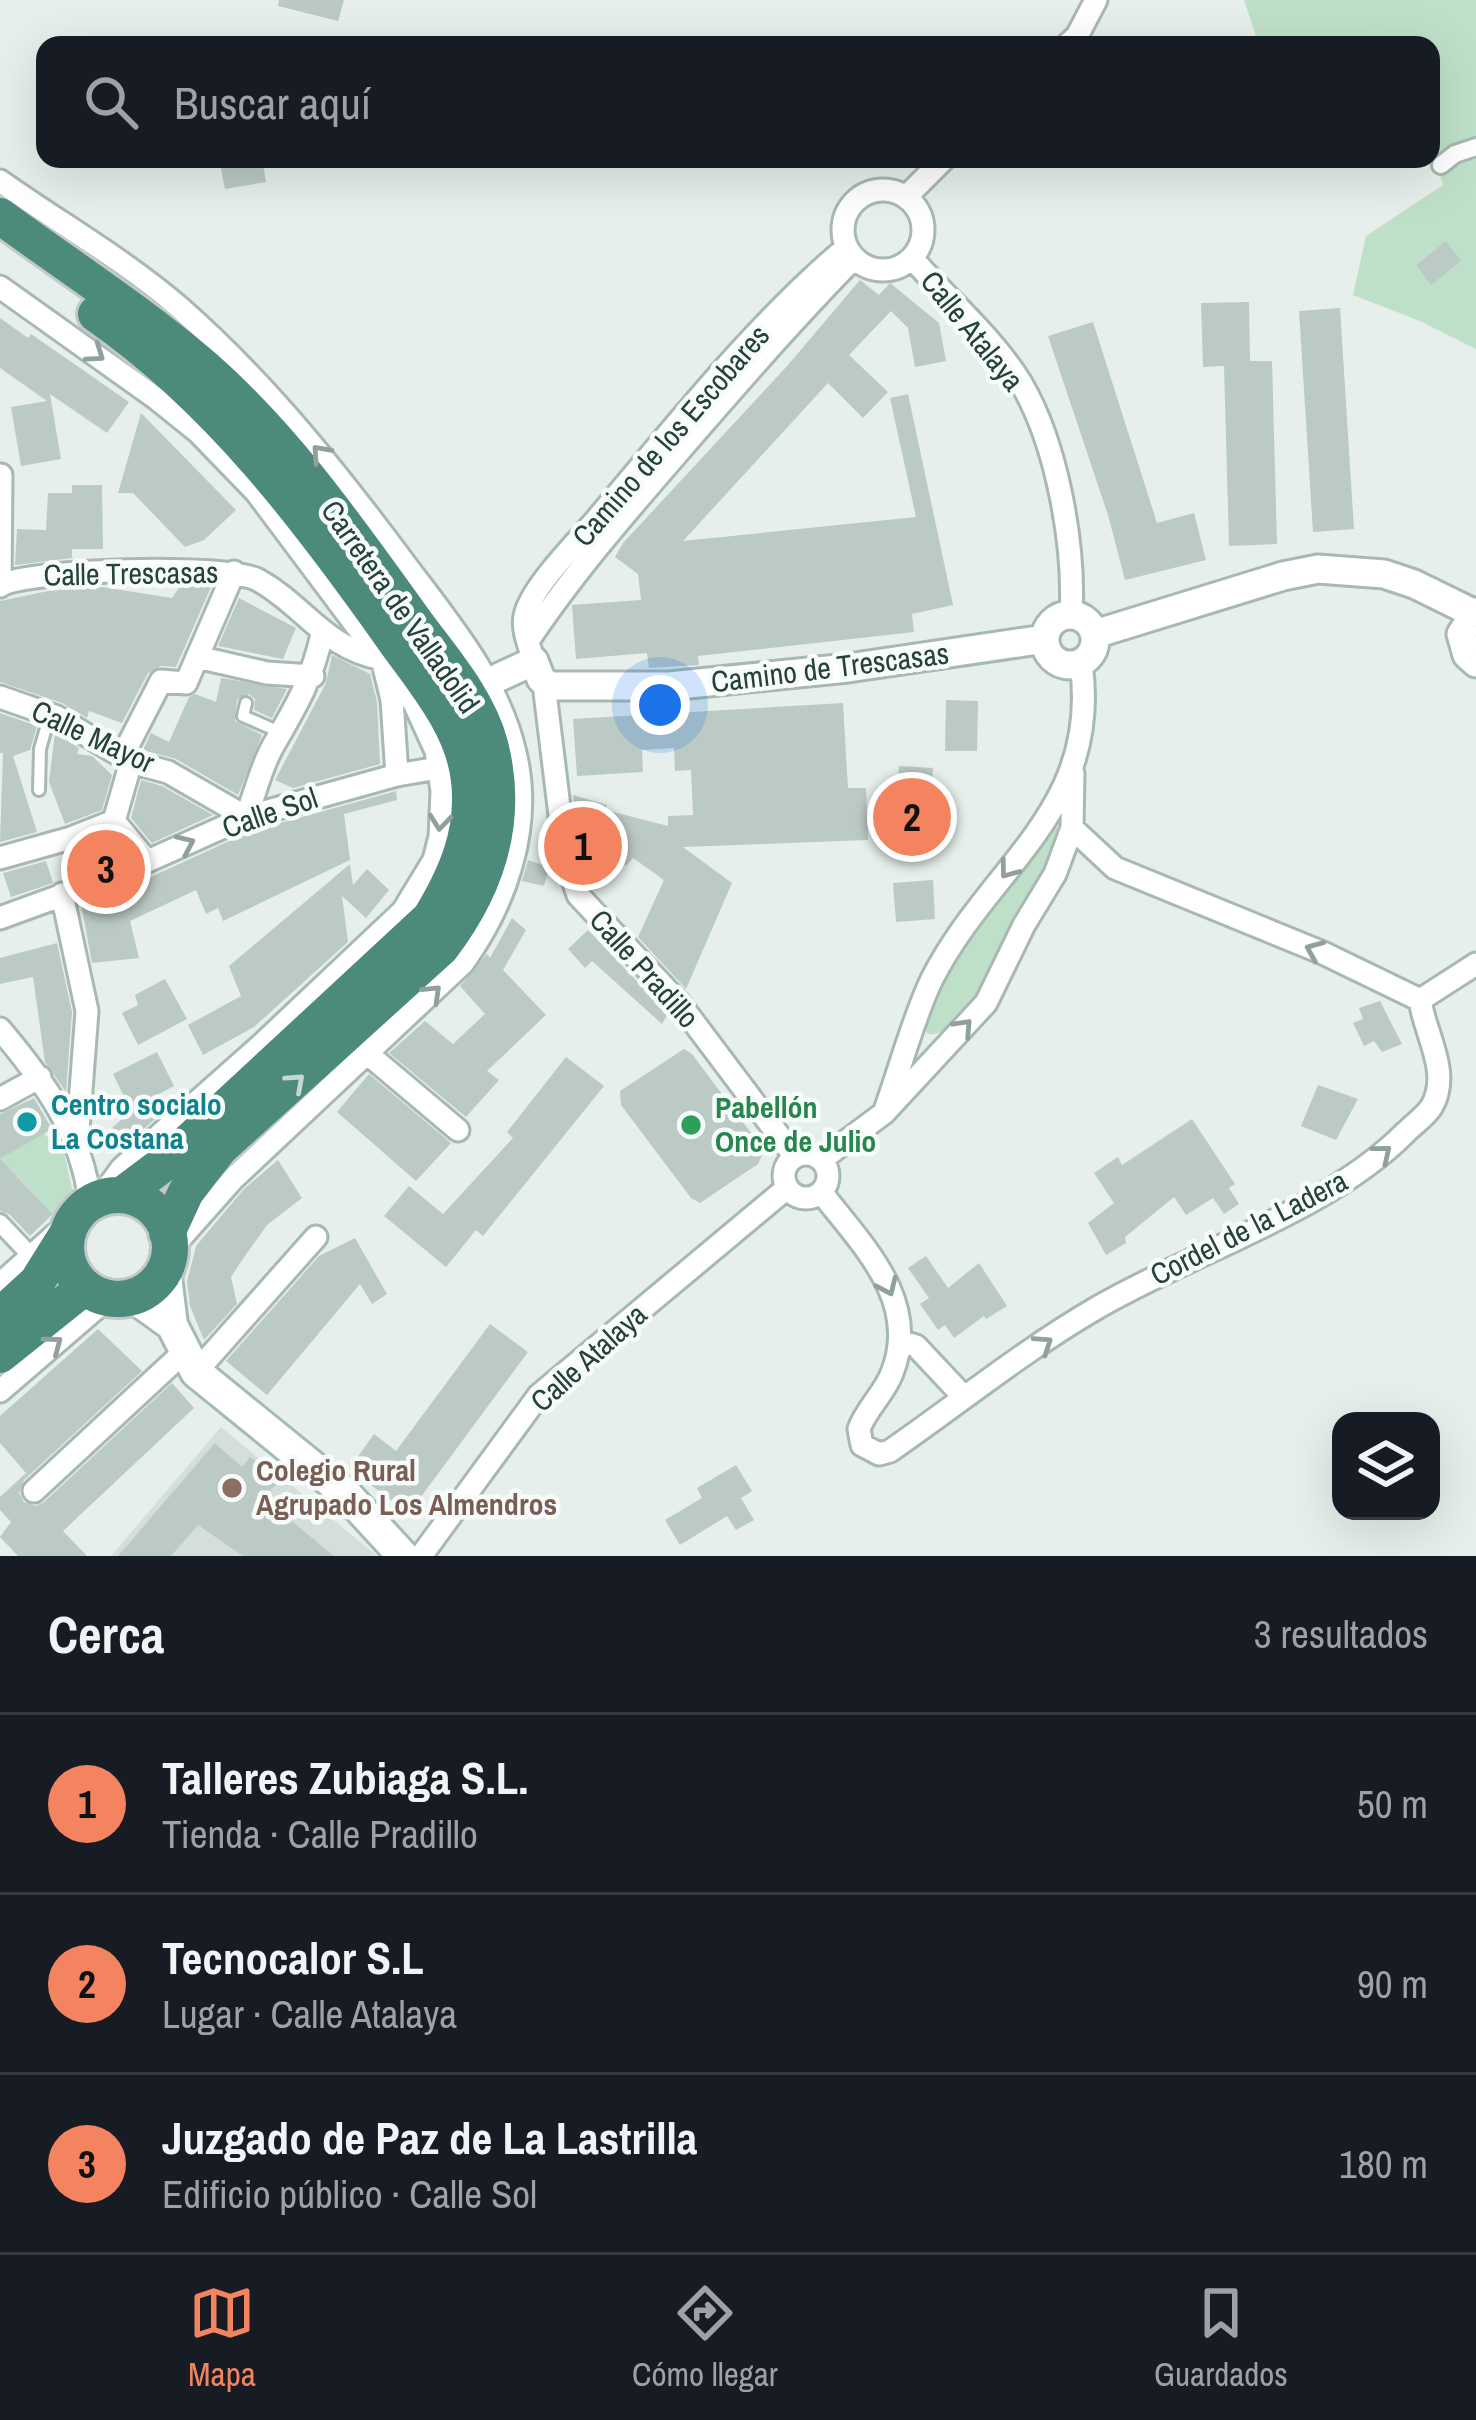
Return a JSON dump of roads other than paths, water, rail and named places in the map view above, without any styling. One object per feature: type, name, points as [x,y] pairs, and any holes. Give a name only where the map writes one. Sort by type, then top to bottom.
[{"type":"highway","name":"Carretera de Valladolid","points":[[0,216],[145,320],[257,418],[316,488],[469,698],[489,742],[494,770],[497,800],[487,869],[466,915],[441,948],[220,1148],[186,1192],[167,1251]]},
{"type":"highway","name":"Carretera de Valladolid","points":[[0,247],[114,326],[193,392],[252,454],[358,589],[446,715],[469,777],[467,839],[452,882],[430,918],[170,1159],[91,1210],[36,1283],[0,1316]]},
{"type":"highway","points":[[0,1355],[108,1294],[154,1284],[167,1251],[151,1207],[91,1210],[67,1259],[108,1294]]},
{"type":"main road","points":[[167,1251],[184,1350]]},
{"type":"main road","points":[[108,1294],[184,1350],[332,1481],[403,1556]]},
{"type":"street","points":[[1077,36],[1096,0]]},
{"type":"street","points":[[1441,165],[1455,154],[1476,148]]},
{"type":"street","points":[[906,197],[935,168]]},
{"type":"street","name":"Carretera de Valladolid","points":[[0,181],[172,302],[248,372],[336,471],[489,682],[513,743],[521,788],[510,868],[484,935],[464,963],[232,1179],[167,1251]]},
{"type":"street","points":[[881,190],[906,197],[922,221],[922,241],[912,258],[883,270],[851,252],[843,227],[856,200],[881,190]]},
{"type":"street","name":"Camino de los Escobares","points":[[535,662],[556,598],[851,252]]},
{"type":"street","name":"Calle Atalaya","points":[[912,258],[1021,384],[1040,428],[1065,512],[1071,615]]},
{"type":"street","name":"Carretera de Valladolid","points":[[0,287],[157,398],[212,446],[296,542],[414,703],[429,731],[442,791],[434,860],[416,895],[391,925],[122,1168],[91,1210],[0,1284]]},
{"type":"street","points":[[0,586],[1,475]]},
{"type":"street","name":"Calle Trescasas","points":[[0,586],[28,576],[188,568],[234,572],[265,585],[322,634],[359,654],[382,658]]},
{"type":"street","points":[[1095,634],[1283,576],[1318,569],[1384,574],[1474,612],[1461,634],[1467,656],[1476,663]]},
{"type":"street","points":[[114,821],[127,759],[161,681],[186,683],[234,572]]},
{"type":"street","points":[[884,1112],[931,982],[965,927],[1035,834],[1072,772],[1082,739],[1081,663],[1093,651],[1095,634],[1086,621],[1071,615],[1056,619],[1045,639],[1048,652],[1056,662],[1081,663]]},
{"type":"street","points":[[247,817],[273,745],[284,734],[313,676],[322,634]]},
{"type":"street","name":"Camino de Trescasas","points":[[489,682],[535,662],[604,688],[714,683],[1045,639]]},
{"type":"street","points":[[197,657],[267,673],[313,676]]},
{"type":"street","points":[[382,658],[392,700],[397,775]]},
{"type":"street","name":"Calle Pradillo","points":[[535,662],[551,713],[565,856],[578,895],[680,1004],[795,1157]]},
{"type":"street","name":"Calle Mayor","points":[[0,697],[50,714],[127,759],[168,772],[247,817]]},
{"type":"street","name":"Calle Sol","points":[[0,918],[247,817],[397,775],[439,768]]},
{"type":"street","points":[[821,1160],[884,1112],[986,1004],[1055,874],[1072,828],[1072,772]]},
{"type":"street","points":[[0,858],[114,821]]},
{"type":"street","points":[[114,821],[147,861]]},
{"type":"street","points":[[1072,828],[1115,868],[1323,953],[1420,1000],[1476,964]]},
{"type":"street","points":[[62,894],[87,1012],[71,1117],[91,1210]]},
{"type":"street","name":"Cordel de la Ladera","points":[[900,1342],[886,1386],[860,1424],[860,1440],[867,1450],[879,1454],[1091,1311],[1311,1199],[1391,1148],[1432,1106],[1440,1079],[1420,1000]]},
{"type":"street","points":[[0,1029],[71,1117]]},
{"type":"street","points":[[369,1055],[458,1130]]},
{"type":"street","points":[[0,1099],[40,1077]]},
{"type":"street","points":[[808,1154],[821,1160],[828,1179],[820,1192],[803,1198],[788,1189],[785,1168],[795,1157],[808,1154]]},
{"type":"street","name":"Calle Atalaya","points":[[421,1556],[539,1395],[788,1189]]},
{"type":"street","points":[[820,1192],[887,1281],[899,1315],[900,1342],[916,1346],[963,1396]]},
{"type":"street","points":[[0,1223],[31,1256]]},
{"type":"street","points":[[34,1490],[184,1350],[316,1237]]},
{"type":"street","points":[[0,1391],[108,1294]]},
{"type":"lane","points":[[246,703],[243,716],[284,734]]},
{"type":"lane","points":[[39,790],[40,748],[50,714]]},
{"type":"place","name":"Tecnocalor S.L","points":[[912,817]]},
{"type":"place","name":"Talleres Zubiaga S.L.","points":[[583,846]]},
{"type":"place","name":"Juzgado de Paz de La Lastrilla","points":[[106,869]]},
{"type":"place","name":"Centro socialo La Costana","points":[[27,1122]]},
{"type":"place","name":"Pabellón Once de Julio","points":[[691,1125]]},
{"type":"place","name":"Colegio Rural Agrupado Los Almendros","points":[[232,1488]]}]
